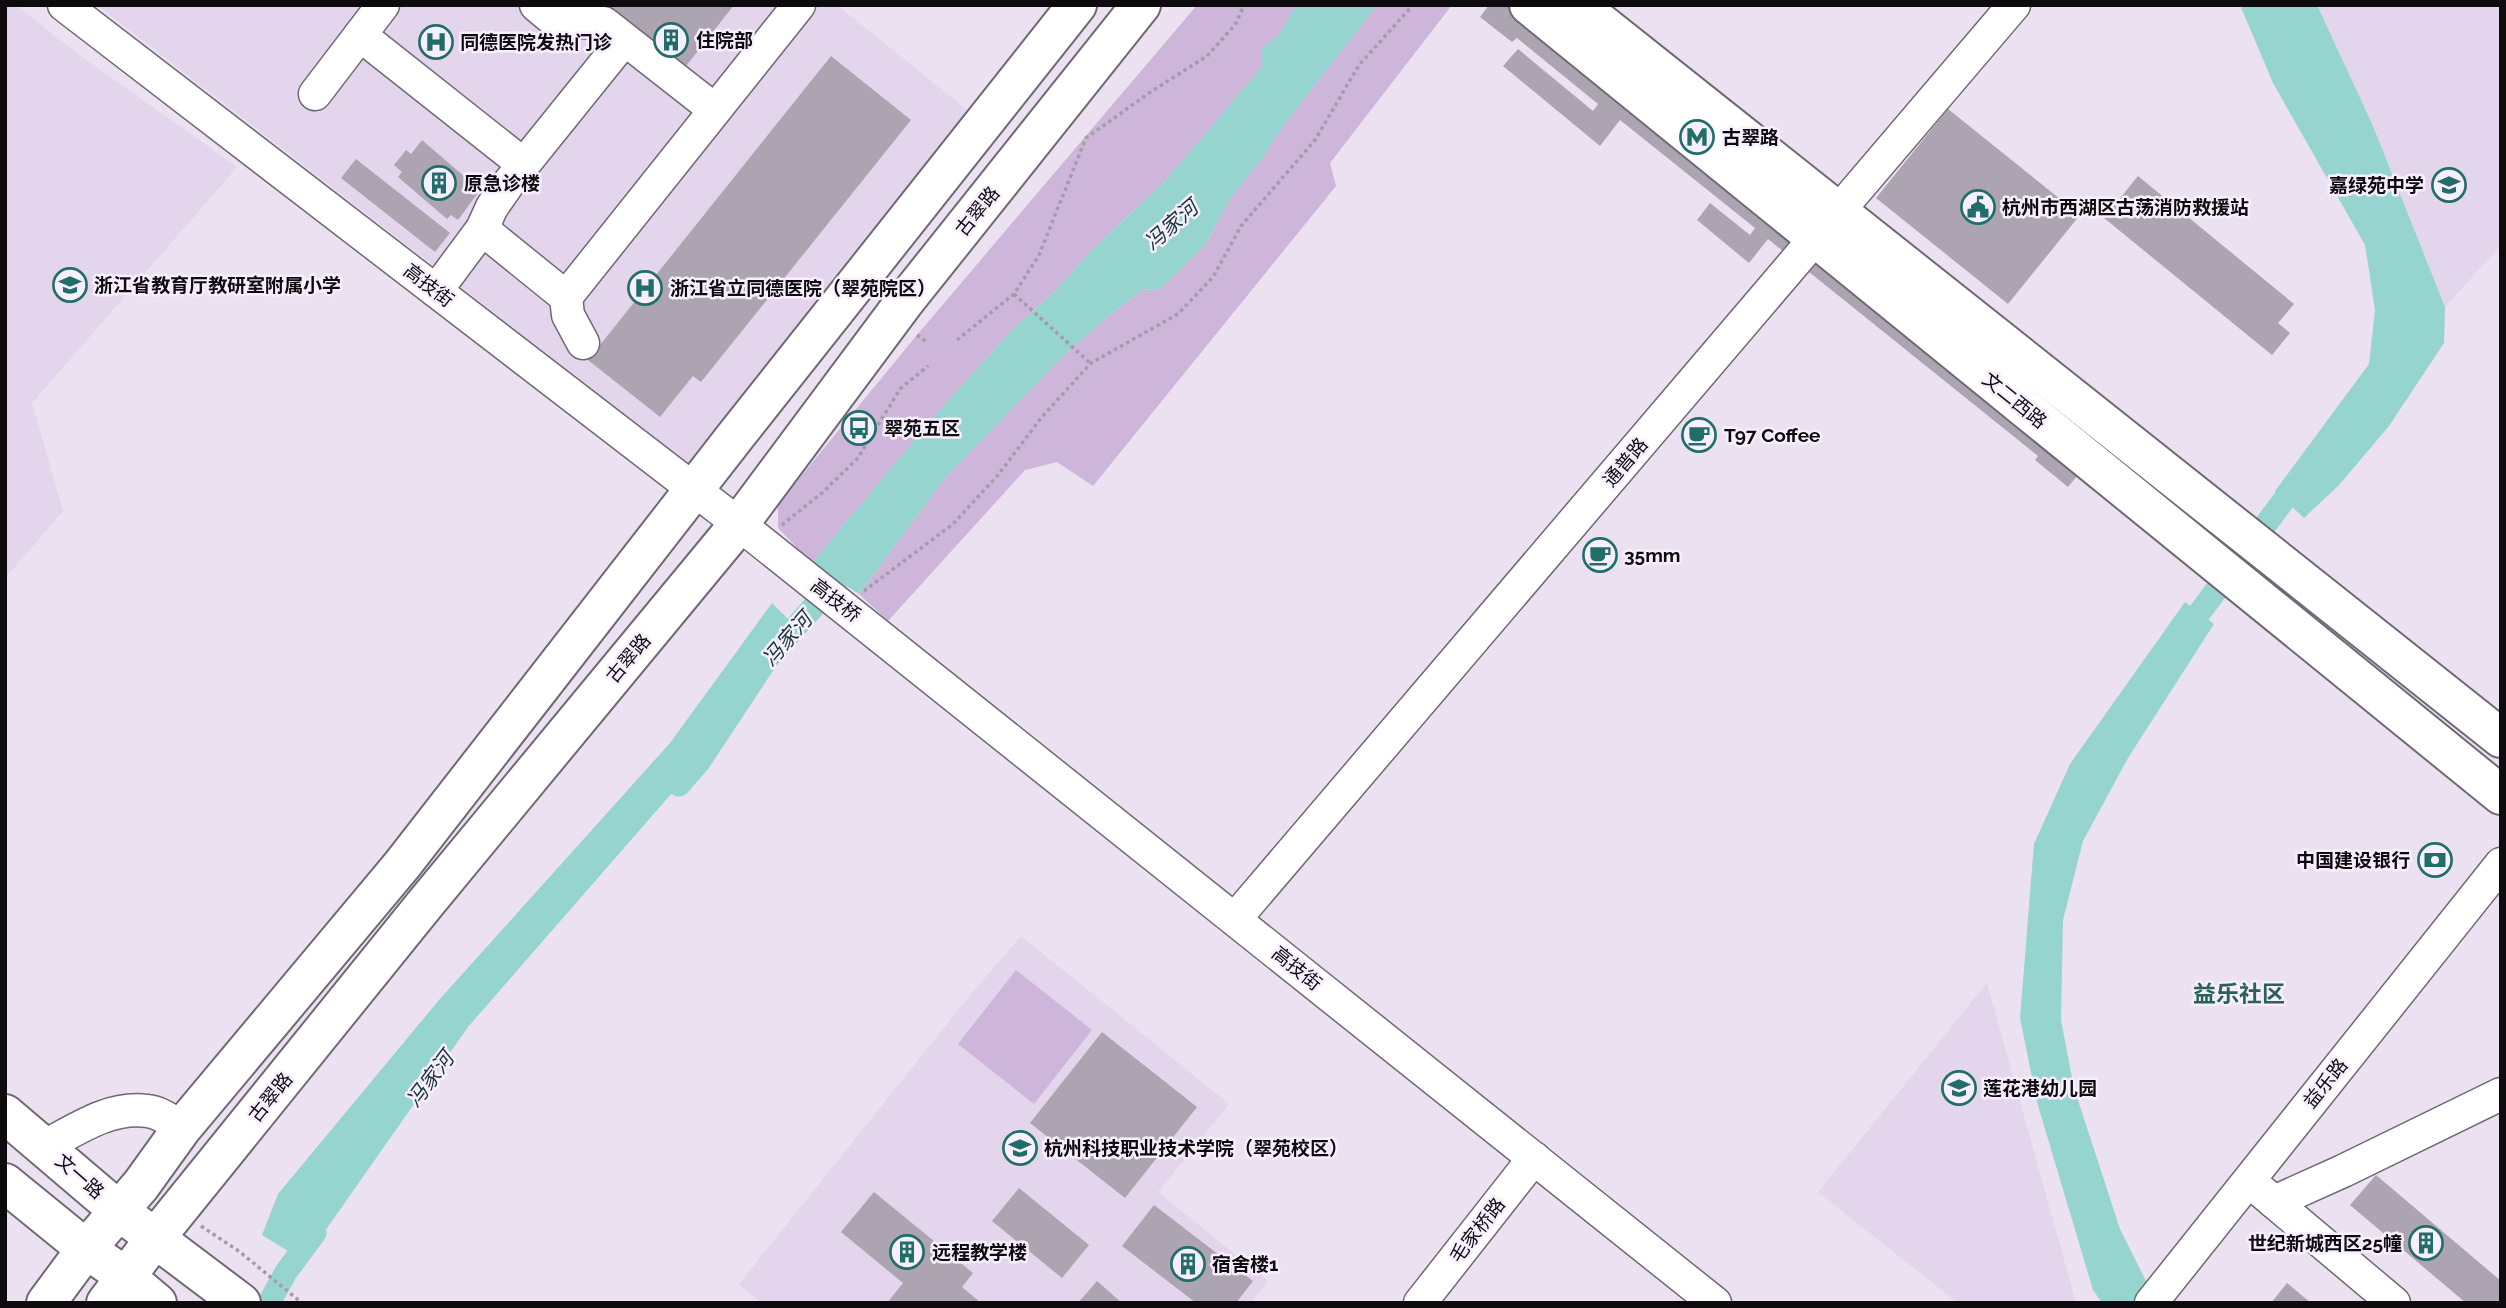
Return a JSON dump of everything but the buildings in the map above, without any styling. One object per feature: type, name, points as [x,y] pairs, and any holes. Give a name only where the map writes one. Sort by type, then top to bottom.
[{"type":"main road","points":[[46,1303],[86,1249],[141,1185],[182,1128],[402,865],[1077,5]]},
{"type":"main road","name":"古翠路","points":[[116,1289],[425,904],[739,524],[905,301],[1142,5]]},
{"type":"main road","name":"文二西路","points":[[1529,5],[2194,496],[2501,738]]},
{"type":"main road","name":"文二西路","points":[[1578,5],[2168,526],[2501,795]]},
{"type":"main road","name":"文一路","points":[[5,1114],[119,1211],[230,1294]]},
{"type":"main road","points":[[5,1183],[86,1249],[116,1289],[157,1303]]},
{"type":"street","name":"高技街","points":[[64,5],[793,566]]},
{"type":"street","points":[[315,94],[383,5]]},
{"type":"street","points":[[536,5],[555,21],[604,23],[715,110]]},
{"type":"street","points":[[566,298],[799,5]]},
{"type":"street","name":"通普路","points":[[1235,919],[2014,5]]},
{"type":"street","points":[[360,35],[523,164]]},
{"type":"street","points":[[436,291],[482,229],[492,207],[523,164],[624,40]]},
{"type":"street","points":[[482,229],[566,298],[568,314],[583,343]]},
{"type":"street","name":"高技桥","points":[[793,566],[879,635]]},
{"type":"street","name":"高技街","points":[[879,635],[1715,1303]]},
{"type":"street","name":"益乐路","points":[[2151,1303],[2501,864]]},
{"type":"street","points":[[2274,1202],[2501,1094]]},
{"type":"street","points":[[45,1146],[94,1120],[119,1112],[149,1111],[182,1128]]},
{"type":"street","name":"毛家桥路","points":[[1419,1303],[1534,1158]]},
{"type":"street","points":[[2248,1180],[2394,1303]]},
{"type":"path","points":[[957,340],[1014,294],[1039,255],[1086,138],[1207,56],[1235,25],[1244,5]]},
{"type":"path","points":[[859,594],[953,523],[998,475],[1041,418],[1091,363],[1178,314],[1213,277],[1241,226],[1315,140],[1359,65],[1413,5]]},
{"type":"path","points":[[1014,294],[1091,363]]},
{"type":"path","points":[[917,335],[928,342]]},
{"type":"path","points":[[778,528],[823,492],[858,457],[900,389],[928,366]]},
{"type":"path","points":[[240,1252],[302,1303]]},
{"type":"shaded area","name":"浙江省教育厅教研室附属小学","points":[[5,5],[16,5],[79,55],[237,167],[32,403],[63,511],[5,578]]},
{"type":"shaded area","name":"浙江省立同德医院（翠苑院区）","points":[[97,5],[837,5],[971,113],[688,463]]},
{"type":"shaded area","points":[[1197,5],[1297,5],[1279,35],[1261,49],[1261,68],[1165,181],[1012,330],[944,405],[812,563],[778,528],[778,504],[917,335]]},
{"type":"shaded area","points":[[1377,5],[1452,5],[1330,163],[1336,186],[1093,486],[1057,462],[1025,470],[888,621],[859,594],[945,478],[1059,360],[1142,290],[1160,289],[1206,244],[1230,199]]},
{"type":"shaded area","name":"嘉绿苑中学","points":[[2317,5],[2501,5],[2501,245],[2445,307],[2373,126]]},
{"type":"shaded area","name":"杭州科技职业技术学院（翠苑校区）","points":[[1021,936],[1229,1104],[1158,1192],[1268,1281],[1250,1303],[762,1303],[739,1284],[971,994]]},
{"type":"shaded area","points":[[1016,970],[1092,1030],[1034,1104],[958,1044]]},
{"type":"shaded area","name":"莲花港幼儿园","points":[[1987,983],[2076,1303],[1958,1303],[1818,1192]]},
{"type":"water","points":[[1297,5],[1377,5],[1230,199],[1206,244],[1160,289],[1142,290],[1059,360],[945,478],[859,594],[812,563],[944,405],[1012,330],[1165,181],[1261,68],[1261,49],[1279,35]]},
{"type":"water","points":[[2240,5],[2317,5],[2373,126],[2445,307],[2444,343],[2389,426],[2339,485],[2304,518],[2275,491],[2369,364],[2375,310],[2365,245],[2273,83]]},
{"type":"water","points":[[2185,602],[2214,624],[2128,758],[2083,841],[2063,920],[2061,1020],[2074,1088],[2120,1229],[2157,1303],[2102,1303],[2093,1290],[2037,1102],[2020,1018],[2034,844],[2070,764]]},
{"type":"water","points":[[772,603],[796,627],[767,659],[699,762],[468,1027],[304,1261],[262,1235],[278,1194],[439,1000],[670,743]]},
{"type":"waterway","points":[[2182,636],[2302,476]]},
{"type":"waterway","name":"冯家河","points":[[679,785],[699,762],[767,659],[858,557]]},
{"type":"waterway","name":"冯家河","points":[[269,1303],[286,1272],[315,1233]]},
{"type":"place","name":"住院部","points":[[671,40]]},
{"type":"place","name":"同德医院发热门诊","points":[[436,42]]},
{"type":"place","name":"古翠路","points":[[1697,137]]},
{"type":"place","name":"原急诊楼","points":[[439,183]]},
{"type":"place","name":"嘉绿苑中学","points":[[2449,185]]},
{"type":"place","name":"杭州市西湖区古荡消防救援站","points":[[1978,207]]},
{"type":"place","name":"浙江省教育厅教研室附属小学","points":[[70,285]]},
{"type":"place","name":"浙江省立同德医院（翠苑院区）","points":[[645,288]]},
{"type":"place","name":"翠苑五区","points":[[859,428]]},
{"type":"place","name":"T97 Coffee","points":[[1699,435]]},
{"type":"place","name":"35mm","points":[[1600,555]]},
{"type":"place","name":"中国建设银行","points":[[2435,860]]},
{"type":"place","name":"莲花港幼儿园","points":[[1959,1088]]},
{"type":"place","name":"杭州科技职业技术学院（翠苑校区）","points":[[1020,1148]]},
{"type":"place","name":"世纪新城西区25幢","points":[[2426,1243]]},
{"type":"place","name":"远程教学楼","points":[[907,1252]]},
{"type":"place","name":"宿舍楼1","points":[[1188,1264]]},
{"type":"district","name":"益乐社区","points":[[2239,993]]}]
